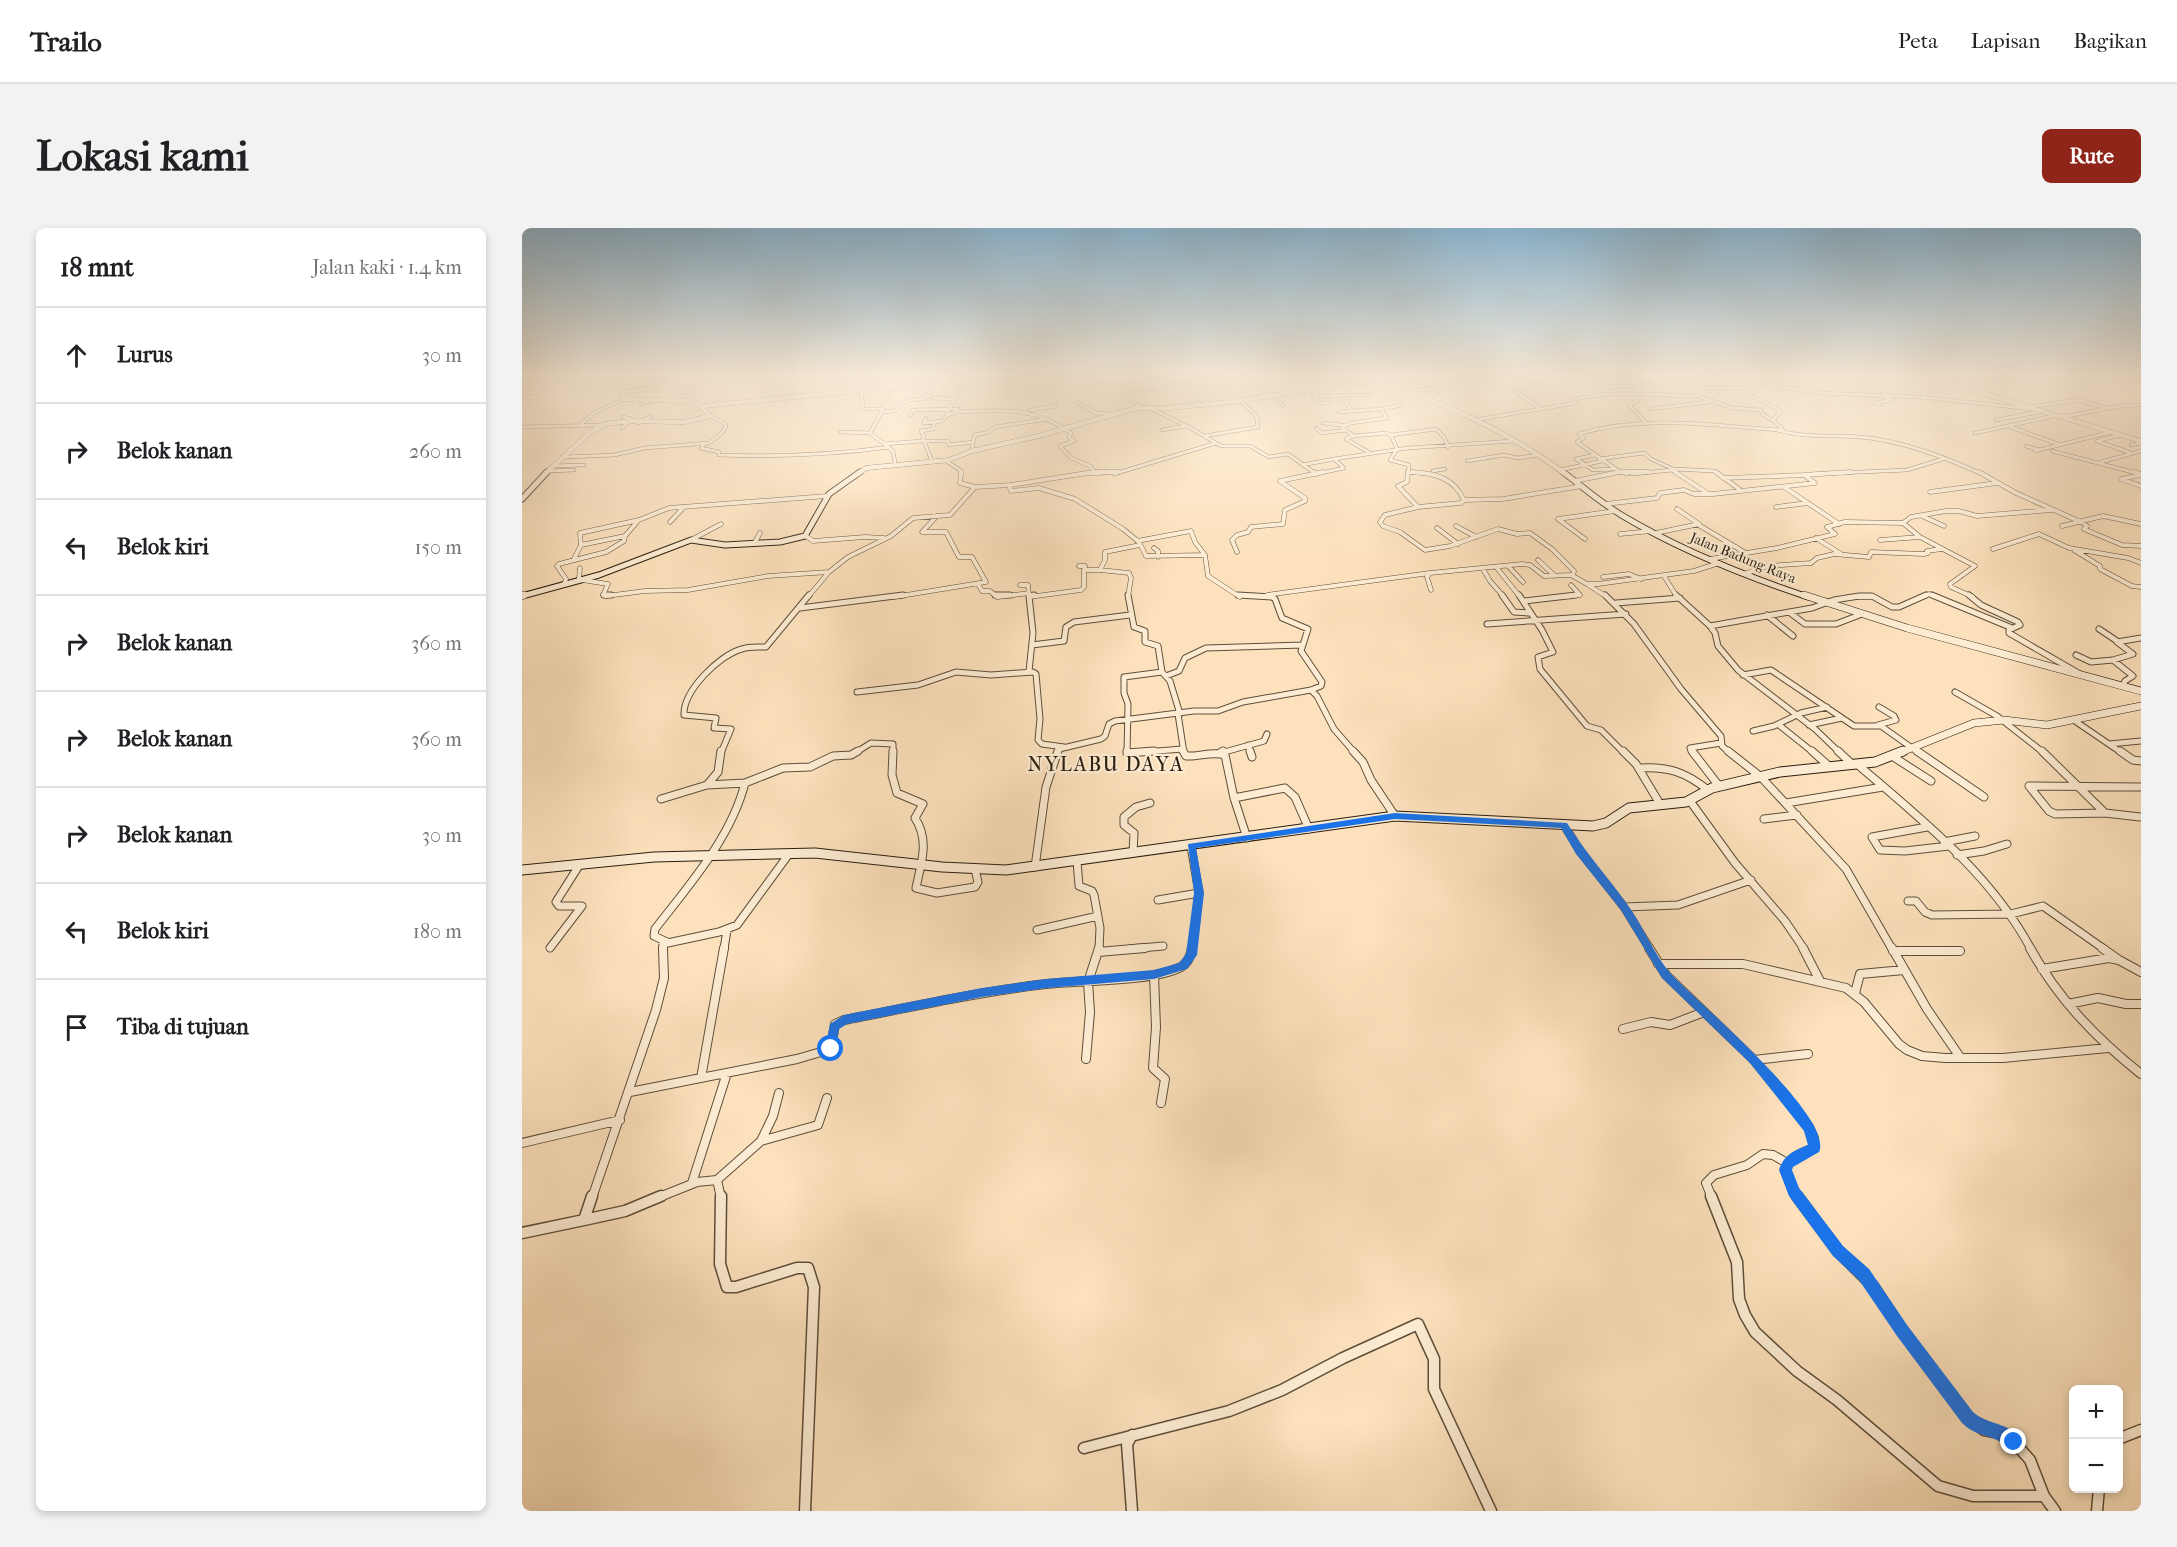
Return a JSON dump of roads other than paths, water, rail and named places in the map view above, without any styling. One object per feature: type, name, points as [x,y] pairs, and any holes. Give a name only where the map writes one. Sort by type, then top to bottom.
[{"type":"street","points":[[522,499],[586,436]]},
{"type":"street","points":[[718,436],[700,448],[719,452],[719,455],[759,457],[816,454],[887,446],[903,442],[939,439],[946,436]]},
{"type":"street","points":[[874,436],[894,454],[895,464]]},
{"type":"street","points":[[923,436],[923,441],[932,461]]},
{"type":"street","points":[[972,451],[975,436]]},
{"type":"street","points":[[691,540],[702,540],[714,545],[754,544],[780,542],[806,536],[827,496],[860,470],[895,464],[945,460],[1033,436]]},
{"type":"street","points":[[1070,436],[1074,441],[1060,446],[1071,458],[1090,466],[1095,472]]},
{"type":"street","points":[[1204,436],[1224,447],[1250,446],[1269,457],[1288,454],[1316,474]]},
{"type":"street","points":[[1354,436],[1346,438],[1370,453]]},
{"type":"street","points":[[1391,436],[1397,449]]},
{"type":"street","points":[[1443,436],[1448,447]]},
{"type":"street","name":"Jalan Badung Raya","points":[[1504,436],[1538,455],[1614,511],[1653,532],[1744,574],[1862,614],[2141,691]]},
{"type":"street","points":[[1581,436],[1584,439],[1576,442],[1620,472]]},
{"type":"street","points":[[1797,436],[1860,437],[1902,444],[1981,473],[2051,510],[2079,520],[2087,526],[2084,529]]},
{"type":"street","points":[[2036,436],[2058,444]]},
{"type":"street","points":[[2026,446],[2037,451],[2094,436]]},
{"type":"street","points":[[2119,436],[2099,441],[2131,453]]},
{"type":"street","points":[[2124,436],[2141,442]]},
{"type":"street","points":[[903,437],[903,442]]},
{"type":"street","points":[[939,439],[948,441],[949,445],[973,442]]},
{"type":"street","points":[[1302,465],[1397,449],[1513,441]]},
{"type":"street","points":[[2131,445],[2141,442]]},
{"type":"street","points":[[945,460],[961,471],[960,483],[975,487],[1010,485],[1095,472],[1113,474],[1216,443]]},
{"type":"street","points":[[565,457],[618,454],[645,448],[705,444]]},
{"type":"street","points":[[1397,449],[1390,460],[1408,464],[1407,482],[1398,486],[1418,507]]},
{"type":"street","points":[[2052,451],[2141,474]]},
{"type":"street","points":[[2099,463],[2141,451]]},
{"type":"street","points":[[1560,470],[1600,460],[1644,453],[1707,493]]},
{"type":"street","points":[[1595,454],[1576,458],[1595,471],[1613,468]]},
{"type":"street","points":[[1467,461],[1504,456],[1517,458],[1538,455]]},
{"type":"street","points":[[1238,552],[1232,540],[1237,535],[1248,532],[1250,527],[1283,524],[1286,509],[1305,501],[1305,498],[1279,482],[1344,468],[1334,459]]},
{"type":"street","points":[[1723,478],[1908,470],[1943,459]]},
{"type":"street","points":[[554,466],[584,465]]},
{"type":"street","points":[[1431,473],[1434,470],[1445,469]]},
{"type":"street","points":[[549,471],[574,470]]},
{"type":"street","points":[[1575,481],[1620,472],[1711,471],[1739,489]]},
{"type":"street","points":[[1407,472],[1441,475],[1454,484],[1464,500]]},
{"type":"street","points":[[2141,474],[2121,479],[2141,486]]},
{"type":"street","points":[[1605,504],[1657,498],[1660,493],[1684,490],[1696,494],[1815,483],[1804,475]]},
{"type":"street","points":[[1930,492],[1997,483]]},
{"type":"street","points":[[1010,485],[1012,491],[1039,488],[1075,500],[1110,520],[1139,543],[1146,556],[1205,555]]},
{"type":"street","points":[[1573,576],[1574,571],[1552,549],[1532,534],[1514,534],[1498,529],[1458,544],[1424,550],[1400,532],[1381,524],[1385,515],[1418,507],[1461,503],[1464,500],[1503,499],[1582,486]]},
{"type":"street","points":[[1783,486],[1839,524]]},
{"type":"street","points":[[707,785],[718,772],[722,748],[731,729],[713,728],[716,718],[684,715],[684,700],[711,670],[737,650],[766,647],[829,572],[852,554],[885,538],[913,518],[950,515],[975,487]]},
{"type":"street","points":[[574,559],[581,545],[580,533],[639,520],[665,509],[827,496]]},
{"type":"street","points":[[1776,507],[1808,502]]},
{"type":"street","points":[[670,522],[684,507]]},
{"type":"street","points":[[1677,508],[1699,524],[1697,524],[1744,552]]},
{"type":"street","points":[[1710,559],[1777,548],[1836,534],[1827,527],[1839,524],[1903,523],[1911,517],[1953,511],[1977,516],[2051,510]]},
{"type":"street","points":[[1585,539],[1558,519],[1614,511]]},
{"type":"street","points":[[800,608],[986,582],[971,557],[959,557],[946,532],[922,532],[937,516]]},
{"type":"street","points":[[1922,516],[1944,526]]},
{"type":"street","points":[[2062,526],[2089,516],[2109,516],[2131,524],[2141,524]]},
{"type":"street","points":[[564,585],[566,579],[557,566],[574,559],[594,556],[611,550],[624,541],[625,536],[639,520]]},
{"type":"street","points":[[1903,523],[1920,537],[1976,567],[1950,586],[2020,624],[2009,630],[2009,633],[2080,674]]},
{"type":"street","points":[[2070,523],[2122,545],[2141,546]]},
{"type":"street","points":[[522,596],[582,580],[659,554],[721,524]]},
{"type":"street","points":[[1620,534],[1653,532],[1697,524]]},
{"type":"street","points":[[1456,526],[1476,537]]},
{"type":"street","points":[[1437,528],[1458,544]]},
{"type":"street","points":[[1100,570],[1105,560],[1105,553],[1190,531],[1208,562],[1208,576],[1222,583],[1235,594],[1244,597],[1431,573],[1528,564],[1544,576],[1573,576],[1616,603],[1648,639],[1675,681],[1721,736],[1721,743],[1725,749],[1761,777],[1846,869],[1904,970],[1960,1058]]},
{"type":"street","points":[[754,544],[760,533]]},
{"type":"street","points":[[1993,549],[2039,534],[2080,553],[2087,560],[2100,566],[2100,569],[2132,586],[2141,587]]},
{"type":"street","points":[[581,545],[625,536]]},
{"type":"street","points":[[806,536],[808,540],[813,541],[865,537],[885,538]]},
{"type":"street","points":[[1880,540],[1920,537]]},
{"type":"street","points":[[1816,538],[1842,554]]},
{"type":"street","points":[[1154,548],[1158,551],[1158,557]]},
{"type":"street","points":[[2069,548],[2128,558],[2141,563]]},
{"type":"street","points":[[1744,574],[1763,567],[1811,563],[1817,558],[1842,554],[1871,557],[1871,552],[1928,554],[1927,551],[1943,549]]},
{"type":"street","points":[[1538,560],[1555,576]]},
{"type":"street","points":[[1587,584],[1664,576],[1694,571],[1719,563]]},
{"type":"street","points":[[978,584],[982,591],[990,591],[998,597],[1081,590],[1084,586],[1085,566],[1079,566]]},
{"type":"street","points":[[1509,567],[1522,582]]},
{"type":"street","points":[[580,568],[579,578],[582,580]]},
{"type":"street","points":[[1497,568],[1524,602],[1553,652],[1538,657],[1541,672],[1557,687],[1585,724],[1601,730],[1639,768],[1660,804]]},
{"type":"street","points":[[1483,569],[1491,585],[1511,605],[1514,612],[1530,614]]},
{"type":"street","points":[[1084,570],[1129,573],[1131,578],[1127,600],[1130,615],[1135,628],[1145,631],[1145,642],[1158,646],[1158,657],[1164,674],[1176,695],[1182,749],[1188,757],[1220,753],[1224,750],[1264,741],[1267,735]]},
{"type":"street","points":[[582,580],[606,583],[603,595],[606,596],[645,591],[687,590],[768,576],[829,572]]},
{"type":"street","points":[[1431,573],[1426,577],[1431,590]]},
{"type":"street","points":[[1603,577],[1629,574],[1641,579]]},
{"type":"street","points":[[1664,576],[1674,594],[1710,626],[1715,633],[1718,646],[1743,675],[1809,725],[1883,787],[1946,844],[1999,898],[2011,914],[2042,969],[2068,1004],[2108,1048],[2141,1074]]},
{"type":"street","points":[[1020,585],[1027,585],[1029,595],[1032,645],[1029,671]]},
{"type":"street","points":[[1524,602],[1580,595],[1571,585]]},
{"type":"street","points":[[1710,626],[1866,595],[1892,607],[1899,607],[1929,594],[2012,628]]},
{"type":"street","points":[[1035,867],[1037,836],[1056,752],[1064,747],[1101,739],[1105,736],[1111,722],[1218,711],[1243,702],[1311,690],[1321,686],[1322,682],[1301,651],[1308,630],[1280,617],[1276,611],[1275,599],[1267,595]]},
{"type":"street","points":[[1616,603],[1680,598]]},
{"type":"street","points":[[1966,609],[1979,603]]},
{"type":"street","points":[[1789,612],[1805,624],[1836,624],[1862,614]]},
{"type":"street","points":[[1487,624],[1626,614]]},
{"type":"street","points":[[1032,645],[1064,641],[1066,627],[1074,622],[1130,615]]},
{"type":"street","points":[[1767,615],[1793,636]]},
{"type":"street","points":[[2076,655],[2091,662],[2133,655],[2099,629]]},
{"type":"street","points":[[2117,641],[2141,638]]},
{"type":"street","points":[[1182,749],[1128,754],[1126,719],[1128,704],[1124,693],[1125,676],[1179,671],[1185,658],[1206,648],[1302,645]]},
{"type":"street","points":[[2113,660],[2133,676],[2125,681],[2123,686]]},
{"type":"street","points":[[1743,675],[1771,670],[1858,728],[1896,720],[1894,716],[1879,707]]},
{"type":"street","points":[[857,692],[918,685],[956,672],[991,675],[1029,671],[1036,674],[1040,719],[1038,740],[1042,744],[1064,747]]},
{"type":"street","points":[[1311,690],[1317,696],[1334,729],[1363,762],[1371,780],[1395,816]]},
{"type":"street","points":[[1955,692],[1983,705],[2004,720],[2079,786],[2105,813]]},
{"type":"street","points":[[522,870],[654,857],[789,854],[834,855],[919,865],[1006,870],[1395,816],[1601,825],[1629,808],[1690,801],[1719,786],[1792,770],[1855,765],[1892,756],[1908,747],[1974,723],[2004,720],[2039,725],[2074,721],[2141,706]]},
{"type":"street","points":[[1752,731],[1779,725],[1792,719],[1794,715],[1827,707]]},
{"type":"street","points":[[1809,725],[1842,718]]},
{"type":"street","points":[[2074,721],[2133,760],[2141,761]]},
{"type":"street","points":[[1779,725],[1797,737],[1830,767]]},
{"type":"street","points":[[1878,725],[1984,797]]},
{"type":"street","points":[[2109,744],[2141,741]]},
{"type":"street","points":[[661,799],[707,785],[745,783],[783,768],[810,767],[833,756],[851,755],[871,743],[890,742],[894,746],[892,775],[897,793],[922,804],[915,818],[921,827],[925,843],[916,888],[926,892],[950,892],[975,887],[978,882],[975,869]]},
{"type":"street","points":[[1719,786],[1690,748],[1721,743]]},
{"type":"street","points":[[1248,745],[1252,758]]},
{"type":"street","points":[[1220,753],[1225,755],[1228,764],[1234,798],[1247,838]]},
{"type":"street","points":[[1892,756],[1931,781]]},
{"type":"street","points":[[1639,768],[1674,767],[1692,777],[1708,790]]},
{"type":"street","points":[[668,942],[653,934],[655,929],[708,857],[738,806],[745,783]]},
{"type":"street","points":[[2140,817],[2105,813],[2052,813],[2029,786],[2141,787]]},
{"type":"street","points":[[1786,803],[1883,787]]},
{"type":"street","points":[[1234,798],[1285,788],[1295,797],[1309,829]]},
{"type":"street","points":[[1690,801],[1734,863],[1785,921],[1809,958],[1820,981]]},
{"type":"street","points":[[1134,853],[1134,833],[1124,825],[1124,817],[1136,807],[1150,803]]},
{"type":"street","points":[[1764,819],[1797,815]]},
{"type":"street","points":[[1564,825],[1580,851],[1624,907],[1658,964],[1674,985],[1754,1060],[1797,1112],[1814,1138],[1814,1148],[1787,1163],[1785,1170],[1794,1192],[1838,1251],[1869,1280],[1902,1330],[1968,1418],[1984,1430],[2000,1433],[2014,1442],[2030,1460],[2044,1496],[2055,1511]]},
{"type":"street","points":[[1927,827],[1872,837],[1880,850],[1905,852],[1975,836]]},
{"type":"street","points":[[1957,855],[1984,851],[2007,844]]},
{"type":"street","points":[[630,1092],[797,1059],[830,1049],[834,1027],[844,1020],[982,993],[1047,984],[1154,975],[1183,966],[1189,960],[1199,893],[1191,846]]},
{"type":"street","points":[[584,1220],[630,1092],[664,978],[666,959],[663,945],[727,930],[740,923],[789,854]]},
{"type":"street","points":[[1077,861],[1079,886],[1092,891],[1098,916],[1098,952],[1088,982],[1090,1012],[1086,1059]]},
{"type":"street","points":[[550,948],[582,906],[559,906],[556,902],[580,864]]},
{"type":"street","points":[[1624,907],[1683,904],[1730,885],[1751,880]]},
{"type":"street","points":[[1158,900],[1199,893]]},
{"type":"street","points":[[1908,901],[1916,901],[1925,912],[1932,915],[2011,914],[2045,906],[2119,960],[2141,972]]},
{"type":"street","points":[[1037,930],[1098,916]]},
{"type":"street","points":[[701,1078],[727,930]]},
{"type":"street","points":[[1098,952],[1163,946]]},
{"type":"street","points":[[1893,951],[1960,951]]},
{"type":"street","points":[[2042,969],[2109,958],[2119,960]]},
{"type":"street","points":[[1658,964],[1743,964],[1820,981],[1855,993],[1861,997],[1903,1048],[1912,1054],[1929,1058],[1999,1058],[2108,1048]]},
{"type":"street","points":[[1855,993],[1860,974],[1904,970]]},
{"type":"street","points":[[1154,975],[1156,1027],[1153,1068],[1165,1079],[1161,1103]]},
{"type":"street","points":[[2068,1004],[2091,997],[2119,1002],[2131,1007],[2141,1004]]},
{"type":"street","points":[[1623,1029],[1651,1022],[1670,1025],[1704,1012]]},
{"type":"street","points":[[1754,1060],[1808,1054]]},
{"type":"street","points":[[692,1183],[727,1073]]},
{"type":"street","points":[[522,1233],[637,1207],[692,1183],[717,1179],[761,1141],[773,1116],[779,1093]]},
{"type":"street","points":[[761,1141],[818,1125],[827,1098]]},
{"type":"street","points":[[522,1143],[620,1120]]},
{"type":"street","points":[[1787,1163],[1773,1155],[1763,1154],[1747,1165],[1714,1174],[1707,1183],[1737,1262],[1739,1299],[1744,1315],[1755,1332],[1797,1371],[1837,1400],[1938,1486],[1973,1496],[2044,1496]]},
{"type":"street","points":[[717,1179],[722,1199],[720,1247],[724,1282],[727,1287],[736,1287],[804,1267],[808,1268],[814,1287],[805,1511]]},
{"type":"street","points":[[1084,1448],[1229,1411],[1282,1390],[1343,1358],[1418,1324],[1434,1359],[1434,1389],[1491,1511]]},
{"type":"street","points":[[2123,1437],[2141,1430]]},
{"type":"street","points":[[1132,1435],[1127,1444],[1132,1511]]},
{"type":"street","points":[[2097,1511],[2099,1493]]},
{"type":"district","name":"NYLABU DAYA","points":[[1106,764]]}]
